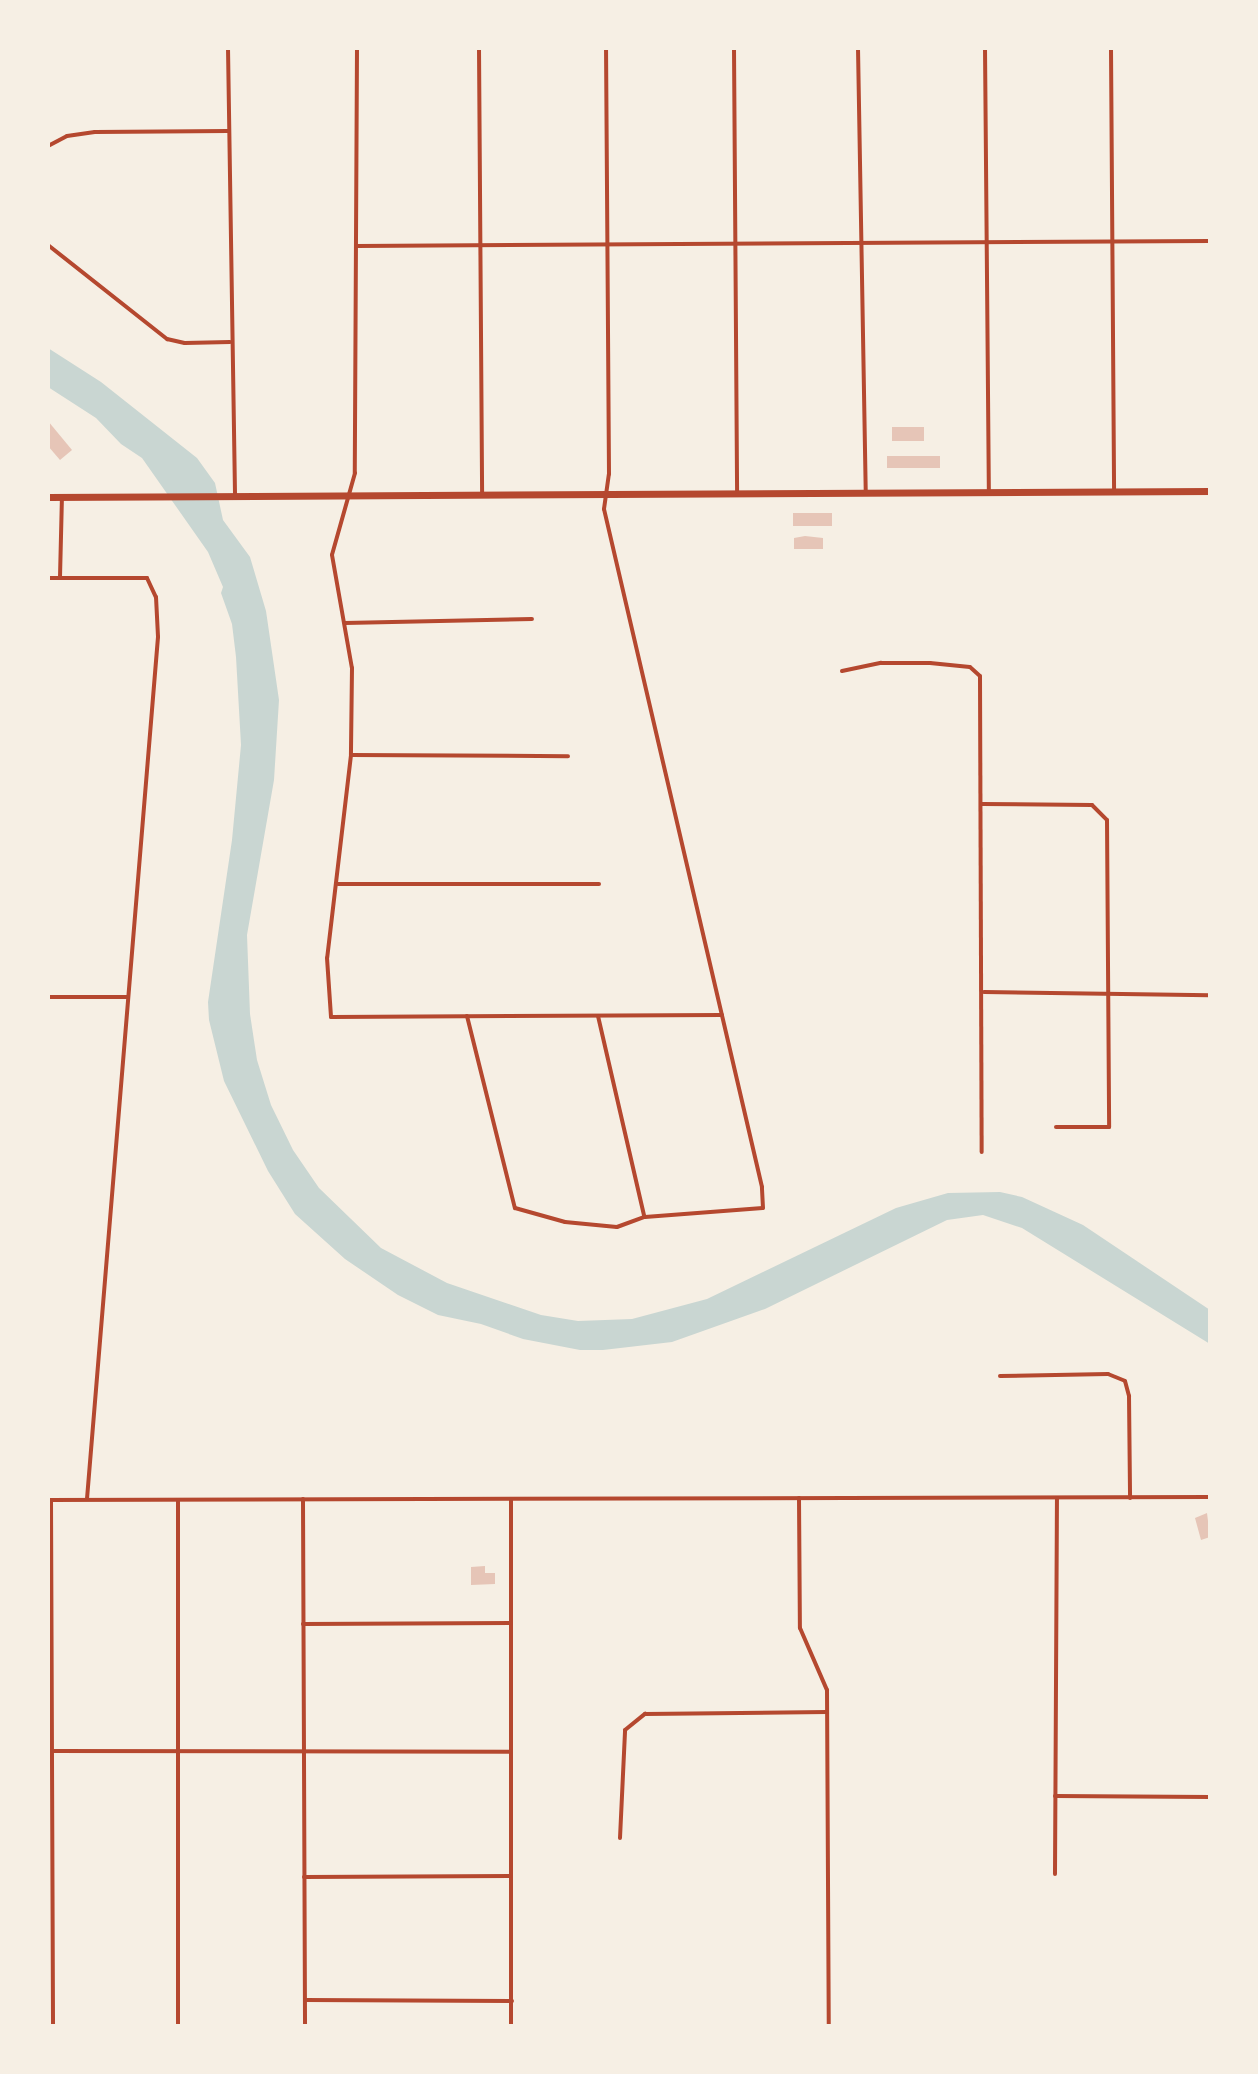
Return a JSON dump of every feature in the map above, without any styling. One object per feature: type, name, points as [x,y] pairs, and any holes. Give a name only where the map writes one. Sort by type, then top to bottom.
[{"type":"main road","points":[[48,497],[1210,491]]},
{"type":"street","points":[[228,48],[231,496]]},
{"type":"street","points":[[357,48],[355,473],[332,555],[336,594],[345,623],[352,668],[351,755],[327,958],[331,1017],[722,1015]]},
{"type":"street","points":[[479,48],[482,495]]},
{"type":"street","points":[[467,1016],[515,1208],[565,1222],[617,1227],[645,1217],[763,1208],[762,1187],[604,509],[606,48]]},
{"type":"street","points":[[734,48],[737,493]]},
{"type":"street","points":[[858,48],[866,492]]},
{"type":"street","points":[[985,48],[989,492]]},
{"type":"street","points":[[1111,48],[1114,491]]},
{"type":"street","points":[[48,146],[67,136],[95,132],[228,131]]},
{"type":"street","points":[[357,246],[1210,241]]},
{"type":"street","points":[[48,245],[167,339],[185,343],[230,342]]},
{"type":"street","points":[[60,577],[62,497]]},
{"type":"street","points":[[48,578],[147,578],[156,597],[158,637],[87,1500]]},
{"type":"street","points":[[345,623],[532,619]]},
{"type":"street","points":[[842,671],[869,664],[906,663],[961,664],[977,670],[981,684],[982,1152]]},
{"type":"street","points":[[351,755],[568,756]]},
{"type":"street","points":[[982,804],[1092,805],[1104,814],[1110,839],[1109,1127],[1056,1127]]},
{"type":"street","points":[[338,884],[599,884]]},
{"type":"street","points":[[984,992],[1210,995]]},
{"type":"street","points":[[48,997],[128,997]]},
{"type":"street","points":[[598,1016],[645,1217]]},
{"type":"street","points":[[1000,1376],[1108,1374],[1125,1381],[1129,1396],[1130,1498]]},
{"type":"street","points":[[53,2026],[50,1500],[1210,1497]]},
{"type":"street","points":[[799,1498],[800,1628],[805,1645],[822,1674],[827,1712],[829,2026]]},
{"type":"street","points":[[1055,1874],[1057,1498]]},
{"type":"street","points":[[303,1499],[305,2026]]},
{"type":"street","points":[[511,1499],[511,2026]]},
{"type":"street","points":[[178,1500],[178,2026]]},
{"type":"street","points":[[303,1624],[511,1623]]},
{"type":"street","points":[[620,1838],[622,1745],[625,1730],[635,1720],[645,1714],[662,1712],[827,1712]]},
{"type":"street","points":[[50,1751],[510,1752]]},
{"type":"street","points":[[1055,1796],[1210,1797]]},
{"type":"street","points":[[304,1877],[510,1876]]},
{"type":"street","points":[[305,2000],[512,2001]]},
{"type":"shaded area","points":[[48,348],[101,382],[197,458],[215,483],[223,520],[250,557],[266,611],[279,700],[274,780],[247,935],[250,1014],[257,1060],[271,1105],[293,1150],[319,1188],[381,1248],[447,1283],[541,1315],[578,1321],[632,1319],[707,1299],[896,1208],[948,1193],[1000,1192],[1022,1197],[1083,1225],[1210,1310],[1210,1344],[1022,1228],[983,1215],[947,1220],[765,1309],[672,1342],[603,1350],[580,1350],[523,1339],[481,1324],[438,1315],[398,1295],[345,1259],[295,1214],[268,1171],[224,1081],[209,1020],[208,1002],[232,840],[241,745],[236,657],[232,624],[221,593],[223,587],[208,552],[142,458],[121,444],[96,418],[48,387]]},
{"type":"building","points":[[48,421],[72,450],[60,460],[48,446]]},
{"type":"building","points":[[892,427],[924,427],[924,441],[892,441]]},
{"type":"building","points":[[887,456],[940,456],[940,468],[887,468]]},
{"type":"building","points":[[793,513],[832,513],[832,526],[793,526]]},
{"type":"building","points":[[794,538],[823,538],[823,549],[794,549]]},
{"type":"building","points":[[1207,1513],[1210,1537],[1201,1540],[1195,1518]]},
{"type":"building","points":[[485,1566],[485,1573],[495,1573],[495,1584],[471,1585],[471,1567]]}]
